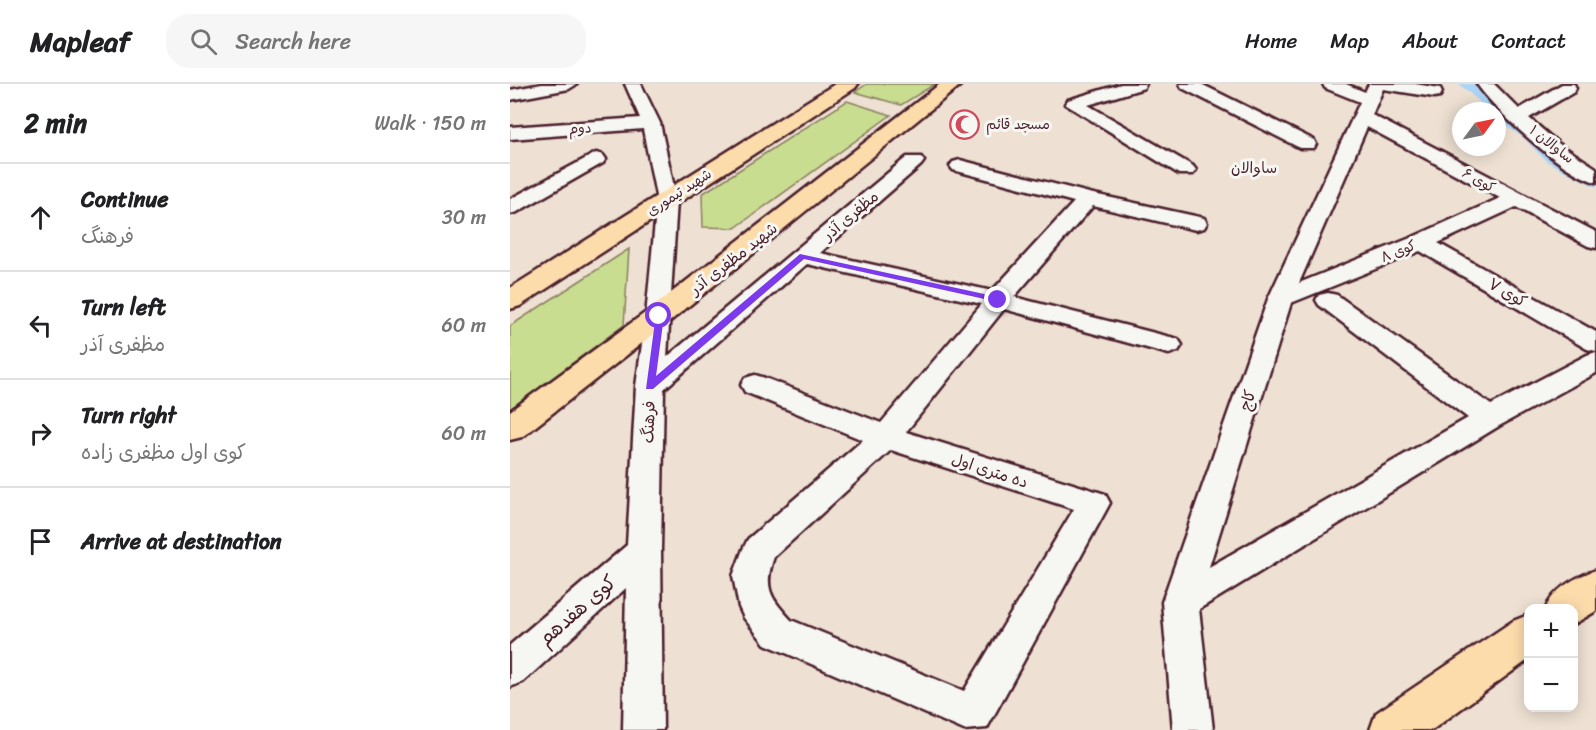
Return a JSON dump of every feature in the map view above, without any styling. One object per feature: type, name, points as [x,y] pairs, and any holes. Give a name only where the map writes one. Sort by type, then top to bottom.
[{"type":"main road","name":"شهید تیموری","points":[[514,293],[667,201],[848,84]]},
{"type":"main road","name":"شهید مظفری آذر","points":[[510,428],[659,316],[952,84]]},
{"type":"main road","points":[[1574,604],[1596,588]]},
{"type":"main road","points":[[1393,730],[1524,638]]},
{"type":"street","points":[[510,95],[569,84]]},
{"type":"street","name":"فرهنگ","points":[[633,84],[651,123],[667,201],[659,316],[650,386],[644,551],[643,730]]},
{"type":"street","points":[[1093,84],[1109,93]]},
{"type":"street","points":[[1138,84],[1074,104],[1186,170]]},
{"type":"street","points":[[1188,84],[1307,144]]},
{"type":"street","name":"کوی ۶","points":[[1331,84],[1369,100],[1458,169],[1596,241]]},
{"type":"street","points":[[1384,84],[1434,92]]},
{"type":"street","name":"ساوالان ۱","points":[[1485,84],[1518,117],[1561,153],[1594,173]]},
{"type":"street","points":[[1518,117],[1568,88]]},
{"type":"street","name":"کاج","points":[[1193,730],[1180,602],[1280,299],[1369,100]]},
{"type":"street","name":"دوم","points":[[510,132],[651,123]]},
{"type":"street","points":[[1458,169],[1462,156]]},
{"type":"street","points":[[510,208],[596,159]]},
{"type":"street","name":"مظفری آذر","points":[[650,386],[914,161]]},
{"type":"street","points":[[960,166],[1088,199],[1196,223]]},
{"type":"street","points":[[886,437],[998,300],[1088,199]]},
{"type":"street","name":"کوی ۸","points":[[1280,299],[1421,242],[1514,200]]},
{"type":"street","name":"کوی ۷","points":[[1421,242],[1596,342]]},
{"type":"street","points":[[802,256],[998,300],[1169,345]]},
{"type":"street","points":[[1328,300],[1489,419]]},
{"type":"street","points":[[1180,602],[1489,419],[1596,361]]},
{"type":"street","name":"ده متری اول","points":[[755,385],[886,437],[1094,503],[973,714],[778,632],[757,607],[750,576],[760,549],[886,437]]},
{"type":"street","name":"کوی هفدهم","points":[[510,669],[644,551]]},
{"type":"green space","points":[[867,84],[935,84],[901,105],[855,92]]},
{"type":"green space","points":[[847,101],[891,115],[735,228],[703,227],[702,194]]},
{"type":"green space","points":[[629,249],[624,325],[510,409],[510,326]]},
{"type":"waterway","points":[[1467,84],[1489,102]]},
{"type":"waterway","points":[[1506,118],[1531,134],[1553,157],[1596,181]]},
{"type":"place","name":"مسجد قائم","points":[[965,124]]},
{"type":"district","name":"ساوالان","points":[[1254,168]]},
{"type":"route","points":[[659,316],[650,386],[802,256],[998,300]]}]
